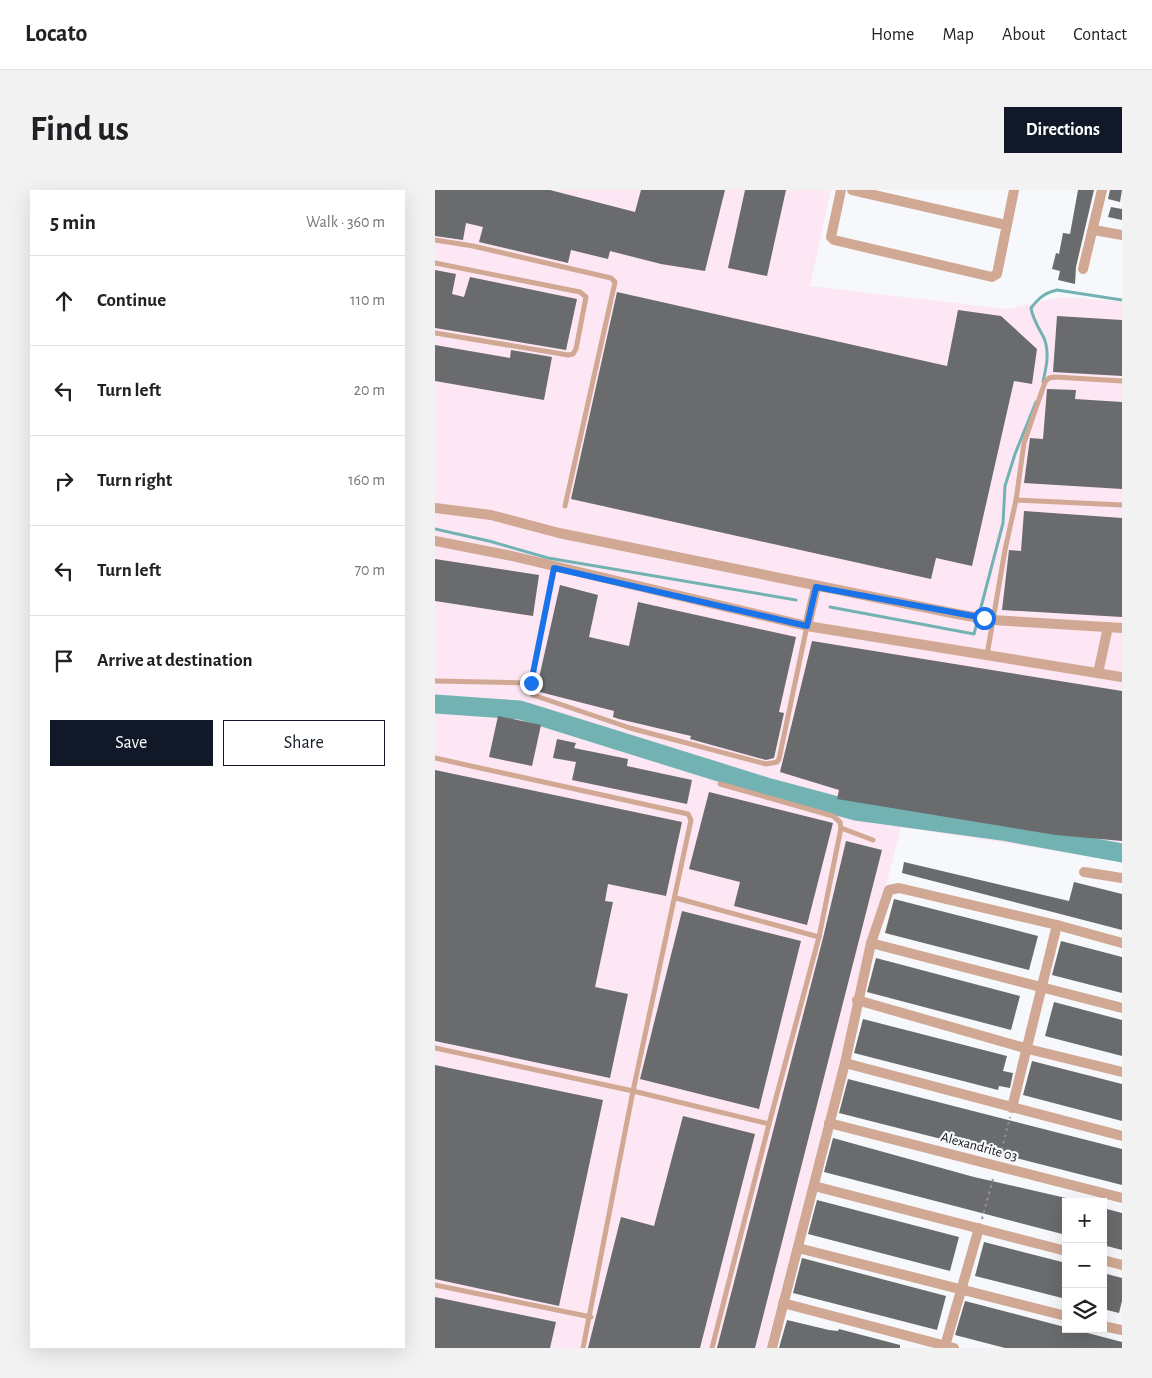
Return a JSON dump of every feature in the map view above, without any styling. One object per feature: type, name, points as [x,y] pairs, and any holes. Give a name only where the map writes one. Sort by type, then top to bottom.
[{"type":"street","points":[[841,190],[831,237],[834,240],[992,277],[997,274],[1014,190]]},
{"type":"street","points":[[852,190],[1006,225]]},
{"type":"street","points":[[1083,269],[1094,230],[1102,190]]},
{"type":"street","points":[[1094,230],[1122,235]]},
{"type":"street","points":[[435,508],[491,515],[559,533],[815,591],[988,619],[1122,628]]},
{"type":"street","points":[[435,541],[512,556],[554,568],[808,620],[987,655],[1122,677]]},
{"type":"street","points":[[808,620],[815,591]]},
{"type":"street","points":[[1098,673],[1107,627]]},
{"type":"street","points":[[1084,872],[1122,878]]},
{"type":"street","points":[[772,1348],[845,1063],[857,1000],[871,943],[887,893],[899,888],[1122,942]]},
{"type":"street","points":[[1012,1108],[1057,925]]},
{"type":"street","points":[[871,943],[1122,1008]]},
{"type":"street","points":[[857,1000],[1028,1049],[1122,1072]]},
{"type":"street","points":[[845,1063],[1122,1136]]},
{"type":"street","name":"Alexandrite 03","points":[[829,1123],[1122,1198]]},
{"type":"street","points":[[814,1186],[1062,1250]]},
{"type":"street","points":[[783,1303],[949,1347],[960,1289],[979,1228]]},
{"type":"street","points":[[798,1248],[1062,1315]]},
{"type":"street","points":[[1107,1261],[1122,1265]]},
{"type":"street","points":[[1107,1327],[1122,1330]]},
{"type":"lane","points":[[435,240],[611,278],[615,282],[565,506]]},
{"type":"lane","points":[[435,263],[580,292],[586,297],[577,349],[568,356],[435,332]]},
{"type":"lane","points":[[987,655],[988,619],[1017,500],[1024,443],[1045,382],[1049,378],[1122,381]]},
{"type":"lane","points":[[1017,500],[1122,505]]},
{"type":"lane","points":[[554,568],[531,683],[530,691],[533,695],[630,728],[766,764],[774,763],[779,759],[808,620]]},
{"type":"lane","points":[[435,680],[531,683]]},
{"type":"lane","points":[[435,758],[688,814],[691,820],[676,898],[633,1091],[591,1317],[583,1348]]},
{"type":"lane","points":[[712,1348],[819,937],[841,828],[840,822],[833,816],[720,784]]},
{"type":"lane","points":[[841,828],[873,840]]},
{"type":"lane","points":[[676,898],[819,937]]},
{"type":"lane","points":[[435,1048],[633,1091],[769,1124]]},
{"type":"lane","points":[[435,1285],[591,1317]]},
{"type":"shaded area","points":[[435,190],[831,190],[810,286],[1007,309],[1062,297],[1122,301],[1122,861],[901,827],[766,1348],[435,1348]]},
{"type":"building","points":[[435,190],[550,190],[635,212],[641,190],[725,190],[705,271],[661,264],[610,251],[608,259],[571,250],[568,263],[479,242],[483,227],[466,223],[463,240],[435,236]]},
{"type":"building","points":[[745,190],[786,190],[767,276],[728,268]]},
{"type":"building","points":[[1078,190],[1094,190],[1076,267],[1075,284],[1058,280],[1060,271],[1052,269],[1056,253],[1059,254],[1063,233],[1070,234]]},
{"type":"building","points":[[1110,190],[1122,190],[1120,202],[1108,199]]},
{"type":"building","points":[[1111,207],[1122,209],[1122,220],[1108,217]]},
{"type":"building","points":[[435,270],[456,274],[452,294],[464,297],[470,277],[577,299],[566,350],[435,328]]},
{"type":"building","points":[[617,292],[947,366],[958,310],[1001,316],[1037,349],[1032,384],[1014,381],[972,566],[936,558],[931,579],[571,499]]},
{"type":"building","points":[[1057,316],[1122,320],[1122,376],[1053,372]]},
{"type":"building","points":[[435,345],[510,358],[511,350],[552,357],[544,400],[435,381]]},
{"type":"building","points":[[1047,389],[1076,390],[1075,399],[1122,402],[1122,489],[1024,483],[1030,438],[1043,439]]},
{"type":"building","points":[[1024,511],[1122,518],[1122,617],[1002,610],[1009,550],[1021,551]]},
{"type":"building","points":[[435,559],[539,575],[533,616],[435,601]]},
{"type":"building","points":[[560,585],[598,595],[589,637],[629,646],[638,602],[796,637],[779,712],[784,713],[774,758],[766,760],[690,739],[691,736],[613,717],[614,711],[536,691]]},
{"type":"building","points":[[812,641],[1122,691],[1122,841],[1056,835],[837,799],[839,790],[780,772]]},
{"type":"building","points":[[498,716],[541,725],[532,766],[489,757]]},
{"type":"building","points":[[557,739],[576,743],[574,748],[628,759],[627,766],[692,780],[687,804],[572,780],[576,762],[553,758]]},
{"type":"building","points":[[435,770],[682,822],[666,896],[608,884],[605,901],[613,902],[595,987],[628,994],[610,1078],[435,1041]]},
{"type":"building","points":[[709,792],[833,823],[807,925],[734,906],[740,882],[689,869]]},
{"type":"building","points":[[846,841],[882,850],[755,1348],[717,1348],[823,938]]},
{"type":"building","points":[[904,862],[1069,901],[1074,882],[1122,894],[1122,930],[902,873]]},
{"type":"building","points":[[894,899],[1038,936],[1029,970],[885,933]]},
{"type":"building","points":[[682,911],[801,941],[759,1109],[640,1079]]},
{"type":"building","points":[[1061,941],[1122,957],[1122,993],[1052,975]]},
{"type":"building","points":[[876,958],[1020,996],[1011,1030],[867,992]]},
{"type":"building","points":[[1054,1002],[1122,1020],[1122,1056],[1045,1036]]},
{"type":"building","points":[[863,1019],[1007,1056],[1003,1071],[1013,1073],[1010,1088],[999,1086],[998,1090],[854,1053]]},
{"type":"building","points":[[1032,1061],[1122,1084],[1122,1121],[1023,1095]]},
{"type":"building","points":[[435,1065],[603,1100],[559,1306],[435,1279]]},
{"type":"building","points":[[848,1079],[1122,1149],[1122,1185],[839,1113]]},
{"type":"building","points":[[683,1116],[755,1134],[700,1348],[588,1348],[621,1217],[654,1226]]},
{"type":"building","points":[[833,1138],[974,1177],[1066,1198],[1062,1198],[1062,1234],[824,1172]]},
{"type":"building","points":[[817,1200],[959,1237],[950,1271],[808,1234]]},
{"type":"building","points":[[1107,1209],[1122,1213],[1122,1250],[1107,1246]]},
{"type":"building","points":[[984,1242],[1062,1262],[1062,1298],[975,1276]]},
{"type":"building","points":[[802,1258],[946,1296],[937,1330],[793,1293]]},
{"type":"building","points":[[1107,1274],[1122,1278],[1122,1301],[1119,1313],[1107,1310]]},
{"type":"building","points":[[435,1297],[556,1322],[550,1348],[435,1348]]},
{"type":"building","points":[[965,1301],[1062,1326],[1062,1333],[1088,1333],[1122,1342],[1122,1348],[1005,1348],[955,1335]]},
{"type":"building","points":[[787,1320],[829,1330],[838,1331],[839,1329],[900,1345],[900,1348],[779,1348]]},
{"type":"waterway","points":[[1043,382],[1047,349],[1031,308],[1037,301],[1045,294],[1057,290],[1122,300]]},
{"type":"waterway","points":[[830,607],[974,634],[1003,523],[1005,486],[1015,454],[1036,402]]},
{"type":"waterway","points":[[435,529],[489,541],[548,558],[796,600]]},
{"type":"waterway","points":[[435,704],[520,710],[770,788],[856,811],[1002,831],[1122,853]]},
{"type":"route","points":[[531,683],[554,568],[807,626],[816,587],[984,618]]}]
